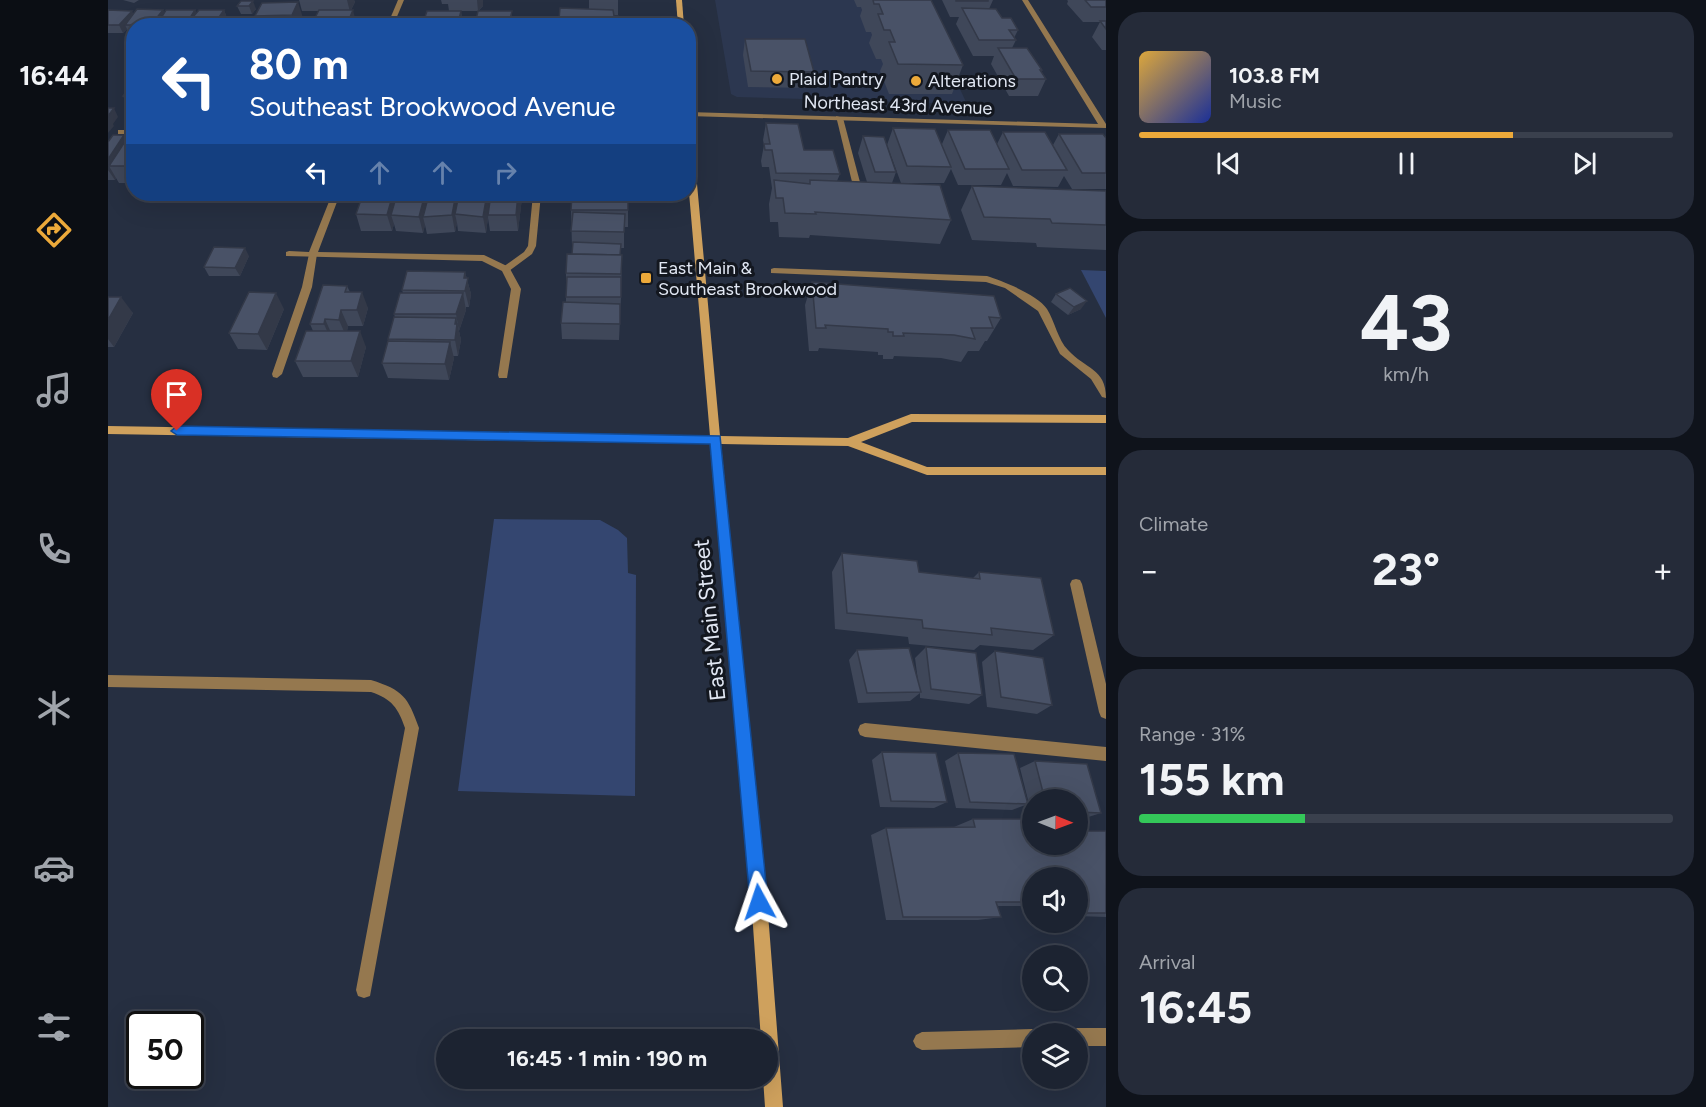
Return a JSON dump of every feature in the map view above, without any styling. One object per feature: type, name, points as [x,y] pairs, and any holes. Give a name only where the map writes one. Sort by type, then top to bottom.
[{"type":"main road","points":[[679,0],[680,18]]},
{"type":"main road","name":"East Main Street","points":[[695,201],[761,926],[774,1107]]},
{"type":"main road","points":[[849,442],[911,418],[1106,419]]},
{"type":"main road","points":[[108,430],[849,442],[927,471],[1106,471]]},
{"type":"street","points":[[393,18],[401,0]]},
{"type":"street","points":[[1025,0],[1104,126]]},
{"type":"street","name":"Northeast 43rd Avenue","points":[[696,114],[1104,126]]},
{"type":"street","points":[[838,118],[857,186]]},
{"type":"street","points":[[121,132],[126,132]]},
{"type":"street","points":[[277,374],[307,287],[313,254],[333,201]]},
{"type":"street","points":[[506,269],[528,254],[532,246],[536,201]]},
{"type":"street","points":[[289,254],[484,258],[506,269],[516,289],[503,375]]},
{"type":"street","points":[[774,272],[997,282],[1042,309],[1063,352],[1095,376],[1106,394]]},
{"type":"street","points":[[1076,585],[1106,712]]},
{"type":"street","points":[[108,681],[371,686],[387,691],[402,701],[412,728],[364,990]]},
{"type":"street","points":[[865,730],[1106,754]]},
{"type":"street","points":[[1088,1037],[1106,1037]]},
{"type":"street","points":[[922,1041],[1022,1038]]},
{"type":"shaded area","points":[[715,0],[918,0],[967,104],[737,97],[731,94]]},
{"type":"shaded area","points":[[1081,270],[1106,271],[1106,318]]},
{"type":"shaded area","points":[[494,519],[600,520],[627,538],[628,573],[636,575],[635,796],[458,791]]},
{"type":"building","points":[[873,0],[931,0],[963,65],[898,64],[889,42],[895,42],[890,30],[884,30],[878,14],[883,14],[879,4],[874,4]]},
{"type":"building","points":[[988,0],[988,1],[956,1]]},
{"type":"building","points":[[1085,0],[1106,0],[1106,7],[1091,7]]},
{"type":"building","points":[[241,1],[253,1],[249,6],[237,6]]},
{"type":"building","points":[[298,2],[292,15],[255,16],[262,3]]},
{"type":"building","points":[[560,8],[613,10],[614,16],[618,16],[618,18],[559,18]]},
{"type":"building","points":[[962,8],[996,9],[1002,18],[1011,18],[1018,30],[1009,30],[1016,40],[979,40]]},
{"type":"building","points":[[137,9],[163,10],[157,18],[130,18]]},
{"type":"building","points":[[108,10],[132,11],[119,25],[108,25]]},
{"type":"building","points":[[166,10],[195,10],[190,18],[161,18]]},
{"type":"building","points":[[199,10],[224,10],[218,18],[192,18]]},
{"type":"building","points":[[319,10],[353,10],[350,18],[315,18]]},
{"type":"building","points":[[427,11],[461,11],[459,18],[425,17]]},
{"type":"building","points":[[478,11],[512,11],[510,18],[476,18]]},
{"type":"building","points":[[420,17],[457,17],[457,18]]},
{"type":"building","points":[[1100,21],[1106,21],[1106,29]]},
{"type":"building","points":[[745,39],[805,39],[814,72],[751,71]]},
{"type":"building","points":[[998,48],[1027,48],[1046,79],[1016,79]]},
{"type":"building","points":[[108,108],[114,108],[108,116]]},
{"type":"building","points":[[766,123],[798,124],[804,150],[833,150],[840,174],[776,173],[772,150],[765,150],[764,144],[770,144]]},
{"type":"building","points":[[893,128],[935,129],[951,167],[907,166]]},
{"type":"building","points":[[948,130],[990,130],[1009,169],[965,169]]},
{"type":"building","points":[[1003,132],[1045,132],[1067,170],[1022,170]]},
{"type":"building","points":[[1059,134],[1103,134],[1106,138],[1106,173],[1082,173]]},
{"type":"building","points":[[113,135],[124,135],[108,159],[108,142]]},
{"type":"building","points":[[863,136],[884,137],[896,172],[875,172]]},
{"type":"building","points":[[124,143],[126,143],[126,166],[109,166]]},
{"type":"building","points":[[774,180],[810,184],[810,180],[940,185],[951,220],[815,212],[816,214],[785,213],[783,198],[776,198]]},
{"type":"building","points":[[972,186],[1106,191],[1106,225],[1052,223],[1050,219],[984,217]]},
{"type":"building","points":[[361,201],[391,201],[387,215],[356,214]]},
{"type":"building","points":[[395,201],[423,201],[419,217],[391,215]]},
{"type":"building","points":[[427,201],[455,201],[452,215],[423,217]]},
{"type":"building","points":[[458,201],[486,201],[483,217],[455,214]]},
{"type":"building","points":[[490,201],[517,201],[516,215],[488,215]]},
{"type":"building","points":[[572,201],[628,201],[628,210],[571,210]]},
{"type":"building","points":[[573,212],[625,214],[624,232],[571,231]]},
{"type":"building","points":[[573,242],[621,244],[620,255],[572,254]]},
{"type":"building","points":[[214,247],[245,248],[235,268],[204,267]]},
{"type":"building","points":[[567,254],[622,255],[621,274],[566,273]]},
{"type":"building","points":[[407,271],[465,272],[464,278],[468,278],[465,291],[402,290]]},
{"type":"building","points":[[567,277],[621,277],[621,297],[566,297]]},
{"type":"building","points":[[812,282],[994,296],[1001,318],[989,317],[993,328],[971,328],[975,339],[954,335],[903,333],[904,336],[893,336],[893,332],[888,332],[888,329],[825,325],[826,328],[816,328]]},
{"type":"building","points":[[323,285],[347,286],[345,292],[362,292],[357,310],[341,310],[339,320],[325,319],[324,324],[310,324]]},
{"type":"building","points":[[1070,288],[1087,301],[1074,307],[1056,294]]},
{"type":"building","points":[[249,292],[276,293],[258,334],[229,333]]},
{"type":"building","points":[[400,293],[463,293],[456,314],[394,314]]},
{"type":"building","points":[[108,297],[121,297],[108,320]]},
{"type":"building","points":[[563,302],[620,304],[620,324],[561,323]]},
{"type":"building","points":[[394,317],[456,318],[455,340],[388,339]]},
{"type":"building","points":[[306,331],[360,331],[351,361],[295,361]]},
{"type":"building","points":[[388,341],[450,342],[445,364],[382,363]]},
{"type":"building","points":[[842,553],[917,561],[919,572],[980,579],[979,572],[1041,578],[1054,635],[991,628],[992,635],[923,628],[922,620],[847,613]]},
{"type":"building","points":[[926,647],[976,653],[982,695],[931,689]]},
{"type":"building","points":[[909,648],[921,692],[867,693],[857,650]]},
{"type":"building","points":[[995,651],[1043,658],[1052,705],[1001,697]]},
{"type":"building","points":[[882,752],[936,753],[947,802],[891,801]]},
{"type":"building","points":[[958,753],[1014,754],[1024,789],[1022,804],[970,802]]},
{"type":"building","points":[[1035,761],[1087,764],[1101,813],[1088,812],[1088,789],[1042,789]]},
{"type":"building","points":[[973,819],[1022,819],[1022,855],[1088,855],[1088,831],[1106,831],[1106,913],[1088,913],[1088,867],[1022,867],[1022,902],[996,902],[1001,917],[903,917],[886,828],[975,827]]},
{"type":"place","name":"Plaid Pantry","points":[[777,79]]},
{"type":"place","name":"Alterations","points":[[916,81]]},
{"type":"place","name":"East Main & Southeast Brookwood","points":[[646,278]]},
{"type":"route","points":[[177,431],[716,439],[759,902]]}]
